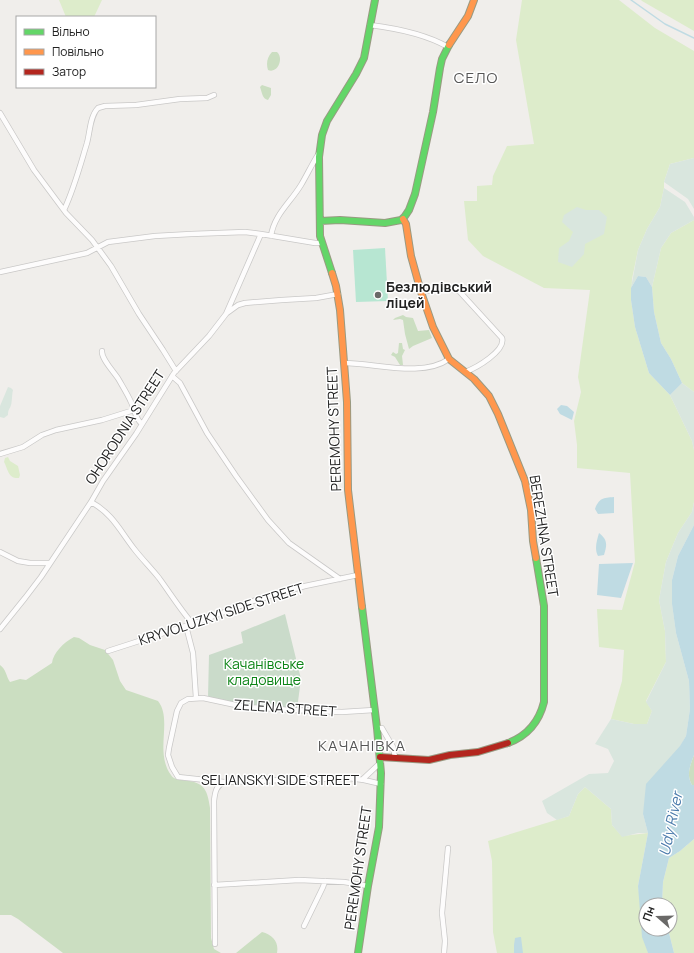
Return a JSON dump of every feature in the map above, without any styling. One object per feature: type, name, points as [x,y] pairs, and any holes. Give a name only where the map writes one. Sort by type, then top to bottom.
[{"type":"street","points":[[271,236],[276,218],[300,186],[320,151],[322,135],[327,121],[362,62],[367,49],[375,0]]},
{"type":"street","points":[[320,221],[339,219],[390,223],[403,219],[407,214],[412,202],[429,133],[441,63],[448,47],[467,18],[474,0]]},
{"type":"street","points":[[370,25],[408,32],[436,40],[448,47]]},
{"type":"street","points":[[64,210],[75,182],[89,137],[93,116],[98,108],[105,106],[140,104],[180,99],[207,98],[214,95]]},
{"type":"street","points":[[0,113],[31,166],[64,210],[98,248],[114,271],[139,314],[176,371]]},
{"type":"street","name":"PEREMOHY STREET","points":[[320,151],[320,221],[322,243],[338,294],[341,316],[347,402],[347,482],[380,760],[381,784],[379,827],[358,953]]},
{"type":"street","name":"BEREZHNA STREET","points":[[380,760],[395,757],[427,760],[451,755],[478,752],[498,747],[517,739],[532,729],[538,722],[544,708],[544,606],[533,541],[531,510],[524,476],[493,404],[482,388],[449,359],[445,353],[421,292],[411,256],[406,224],[403,219]]},
{"type":"street","points":[[0,272],[78,256],[98,248],[108,242],[155,236],[228,232],[261,234],[315,244],[322,243]]},
{"type":"street","name":"OHORODNIA STREET","points":[[0,629],[34,588],[172,376],[209,336],[226,314],[261,234]]},
{"type":"street","points":[[421,292],[437,290],[459,291],[502,338],[502,345],[496,352],[478,366],[465,372]]},
{"type":"street","points":[[226,314],[238,305],[245,303],[316,298],[338,294]]},
{"type":"street","points":[[102,352],[102,358],[118,378],[131,401],[137,419],[142,424]]},
{"type":"street","points":[[344,363],[368,364],[390,368],[416,368],[439,365],[449,359]]},
{"type":"street","points":[[172,376],[180,383],[207,432],[236,476],[268,520],[295,548],[340,578]]},
{"type":"street","points":[[0,454],[23,447],[42,435],[56,430],[102,420],[134,410]]},
{"type":"street","points":[[91,502],[105,510],[111,517],[135,550],[160,580],[176,605],[192,623]]},
{"type":"street","points":[[0,552],[18,561],[30,563],[50,563]]},
{"type":"street","name":"KRYVOLUZKYI SIDE STREET","points":[[108,651],[186,626],[264,598],[340,578],[358,575]]},
{"type":"street","points":[[186,626],[193,653],[196,698]]},
{"type":"street","name":"ZELENA STREET","points":[[196,698],[203,698],[253,708],[339,712],[374,710]]},
{"type":"street","name":"SELIANSKYI SIDE STREET","points":[[196,698],[188,699],[181,703],[175,719],[168,756],[178,777],[224,782],[306,779],[362,779],[381,784]]},
{"type":"street","points":[[377,728],[382,728],[393,747],[395,757]]},
{"type":"street","points":[[362,779],[380,760]]},
{"type":"street","points":[[215,944],[214,801],[216,789],[224,782]]},
{"type":"street","points":[[444,953],[445,941],[442,913],[448,848]]},
{"type":"street","points":[[214,885],[297,880],[348,882],[368,886]]},
{"type":"street","points":[[304,926],[323,889],[325,881]]},
{"type":"green space","points":[[59,0],[102,0],[94,16],[66,16]]},
{"type":"green space","points":[[522,0],[619,0],[655,28],[694,51],[694,158],[670,164],[664,182],[660,207],[647,229],[638,250],[632,279],[631,300],[635,327],[649,373],[670,395],[692,441],[694,450],[694,502],[692,512],[678,533],[666,562],[659,600],[665,631],[666,662],[646,701],[652,711],[647,724],[634,724],[611,719],[622,681],[624,650],[599,647],[597,609],[622,610],[635,562],[630,473],[577,468],[577,445],[574,421],[581,392],[578,377],[590,290],[544,288],[483,256],[468,240],[464,201],[477,201],[477,186],[492,185],[493,176],[507,146],[534,144],[516,40]]},
{"type":"green space","points":[[641,0],[694,0],[694,31],[642,1]]},
{"type":"green space","points":[[272,52],[277,52],[280,61],[277,68],[272,71],[268,70],[267,63]]},
{"type":"green space","points":[[262,85],[271,88],[271,95],[268,100],[262,95],[260,87]]},
{"type":"green space","points":[[694,220],[694,392],[682,383],[671,359],[661,343],[654,312],[652,287],[661,248],[671,233]]},
{"type":"green space","points":[[385,248],[388,301],[356,302],[353,250]]},
{"type":"green space","points":[[403,315],[413,318],[418,331],[429,330],[432,338],[409,349],[403,320],[393,320]]},
{"type":"green space","points":[[399,343],[402,343],[403,349],[405,350],[402,356],[403,365],[400,365],[395,357],[391,355],[393,352],[396,354],[398,353]]},
{"type":"green space","points":[[8,457],[10,461],[18,466],[20,475],[19,478],[15,478],[10,475],[4,462],[5,458]]},
{"type":"green space","name":"Качанівське кладовище","points":[[285,614],[301,679],[297,709],[250,706],[208,697],[209,655],[243,643],[241,632]]},
{"type":"green space","points":[[74,637],[105,650],[113,660],[120,681],[126,690],[158,701],[164,717],[163,746],[166,766],[174,778],[195,782],[205,790],[210,808],[211,938],[214,949],[221,953],[63,953],[18,919],[11,915],[0,915],[0,665],[5,671],[10,682],[20,679],[26,680],[52,663],[54,655],[66,642]]},
{"type":"green space","points":[[694,755],[694,785],[692,785],[689,774]]},
{"type":"green space","points":[[585,787],[611,809],[612,825],[622,836],[648,833],[638,886],[640,897],[638,897],[638,937],[646,937],[648,953],[497,953],[493,932],[492,861],[488,841],[569,816],[578,794]]},
{"type":"green space","points":[[694,839],[694,953],[674,953],[670,937],[678,937],[678,897],[662,897],[663,882],[669,858]]},
{"type":"green space","points":[[262,932],[272,937],[276,942],[277,953],[236,953]]},
{"type":"shaded area","points":[[694,158],[694,209],[688,199],[664,182],[670,164]]},
{"type":"shaded area","points":[[664,188],[685,202],[694,217],[694,220],[671,233],[661,248],[652,287],[646,277],[638,276],[631,288],[638,250],[647,229],[660,207]]},
{"type":"shaded area","points":[[577,207],[586,210],[599,210],[607,217],[604,234],[585,244],[584,254],[572,267],[558,262],[559,248],[569,241],[573,232],[562,222],[564,215]]},
{"type":"shaded area","points":[[682,383],[694,392],[694,450],[692,441],[670,395]]},
{"type":"shaded area","points":[[8,387],[13,390],[12,402],[8,415],[4,418],[0,417],[0,406]]},
{"type":"shaded area","points":[[694,502],[694,525],[678,556],[672,580],[672,604],[676,633],[689,681],[690,709],[686,736],[643,814],[648,833],[638,833],[622,837],[612,825],[611,809],[585,787],[578,794],[569,816],[557,820],[547,813],[542,801],[589,774],[608,773],[614,761],[608,749],[595,744],[611,719],[634,724],[647,724],[652,711],[646,702],[666,662],[665,631],[659,600],[666,562],[678,533],[692,512]]},
{"type":"water","points":[[638,276],[646,277],[652,287],[654,312],[661,343],[671,359],[682,383],[670,395],[649,373],[635,327],[631,300],[631,288]]},
{"type":"water","points":[[561,405],[567,406],[574,412],[572,420],[560,414],[557,409]]},
{"type":"water","points":[[614,497],[614,513],[598,514],[595,509],[598,503],[604,498]]},
{"type":"water","name":"Udy River","points":[[694,525],[694,755],[690,767],[689,778],[692,785],[694,785],[694,839],[669,858],[663,882],[662,897],[639,897],[638,886],[648,833],[643,814],[646,784],[680,746],[686,736],[690,709],[689,681],[676,633],[672,604],[672,580],[678,556]]},
{"type":"water","points":[[599,533],[604,538],[606,545],[604,555],[598,556],[596,547]]},
{"type":"water","points":[[633,563],[621,598],[597,595],[599,564]]},
{"type":"water","points":[[521,937],[523,953],[514,953],[515,938]]},
{"type":"water","points":[[642,937],[670,937],[674,953],[648,953]]},
{"type":"waterway","points":[[631,0],[665,24],[694,38]]},
{"type":"traffic: fast","points":[[332,273],[320,236],[319,157],[322,135],[327,121],[356,74],[364,58],[375,0]]},
{"type":"traffic: fast","points":[[320,221],[340,220],[385,223],[401,220],[405,216],[415,194],[433,112],[442,59],[449,45]]},
{"type":"traffic: fast","points":[[508,743],[521,736],[531,727],[539,716],[544,702],[544,606],[536,558]]},
{"type":"traffic: fast","points":[[358,953],[379,827],[381,773],[362,607]]},
{"type":"traffic: slow","points":[[449,45],[468,16],[474,0]]},
{"type":"traffic: slow","points":[[403,219],[406,224],[411,256],[433,327],[449,359],[474,379],[489,396],[498,414],[525,481],[531,510],[533,541],[536,558]]},
{"type":"traffic: slow","points":[[332,273],[340,310],[347,402],[348,490],[362,607]]},
{"type":"traffic: jam","points":[[380,757],[429,760],[450,755],[478,752],[508,743]]},
{"type":"place","name":"Безлюдівський ліцей","points":[[378,295]]},
{"type":"district","name":"СЕЛО","points":[[476,78]]},
{"type":"district","name":"КАЧАНІВКА","points":[[362,746]]}]
